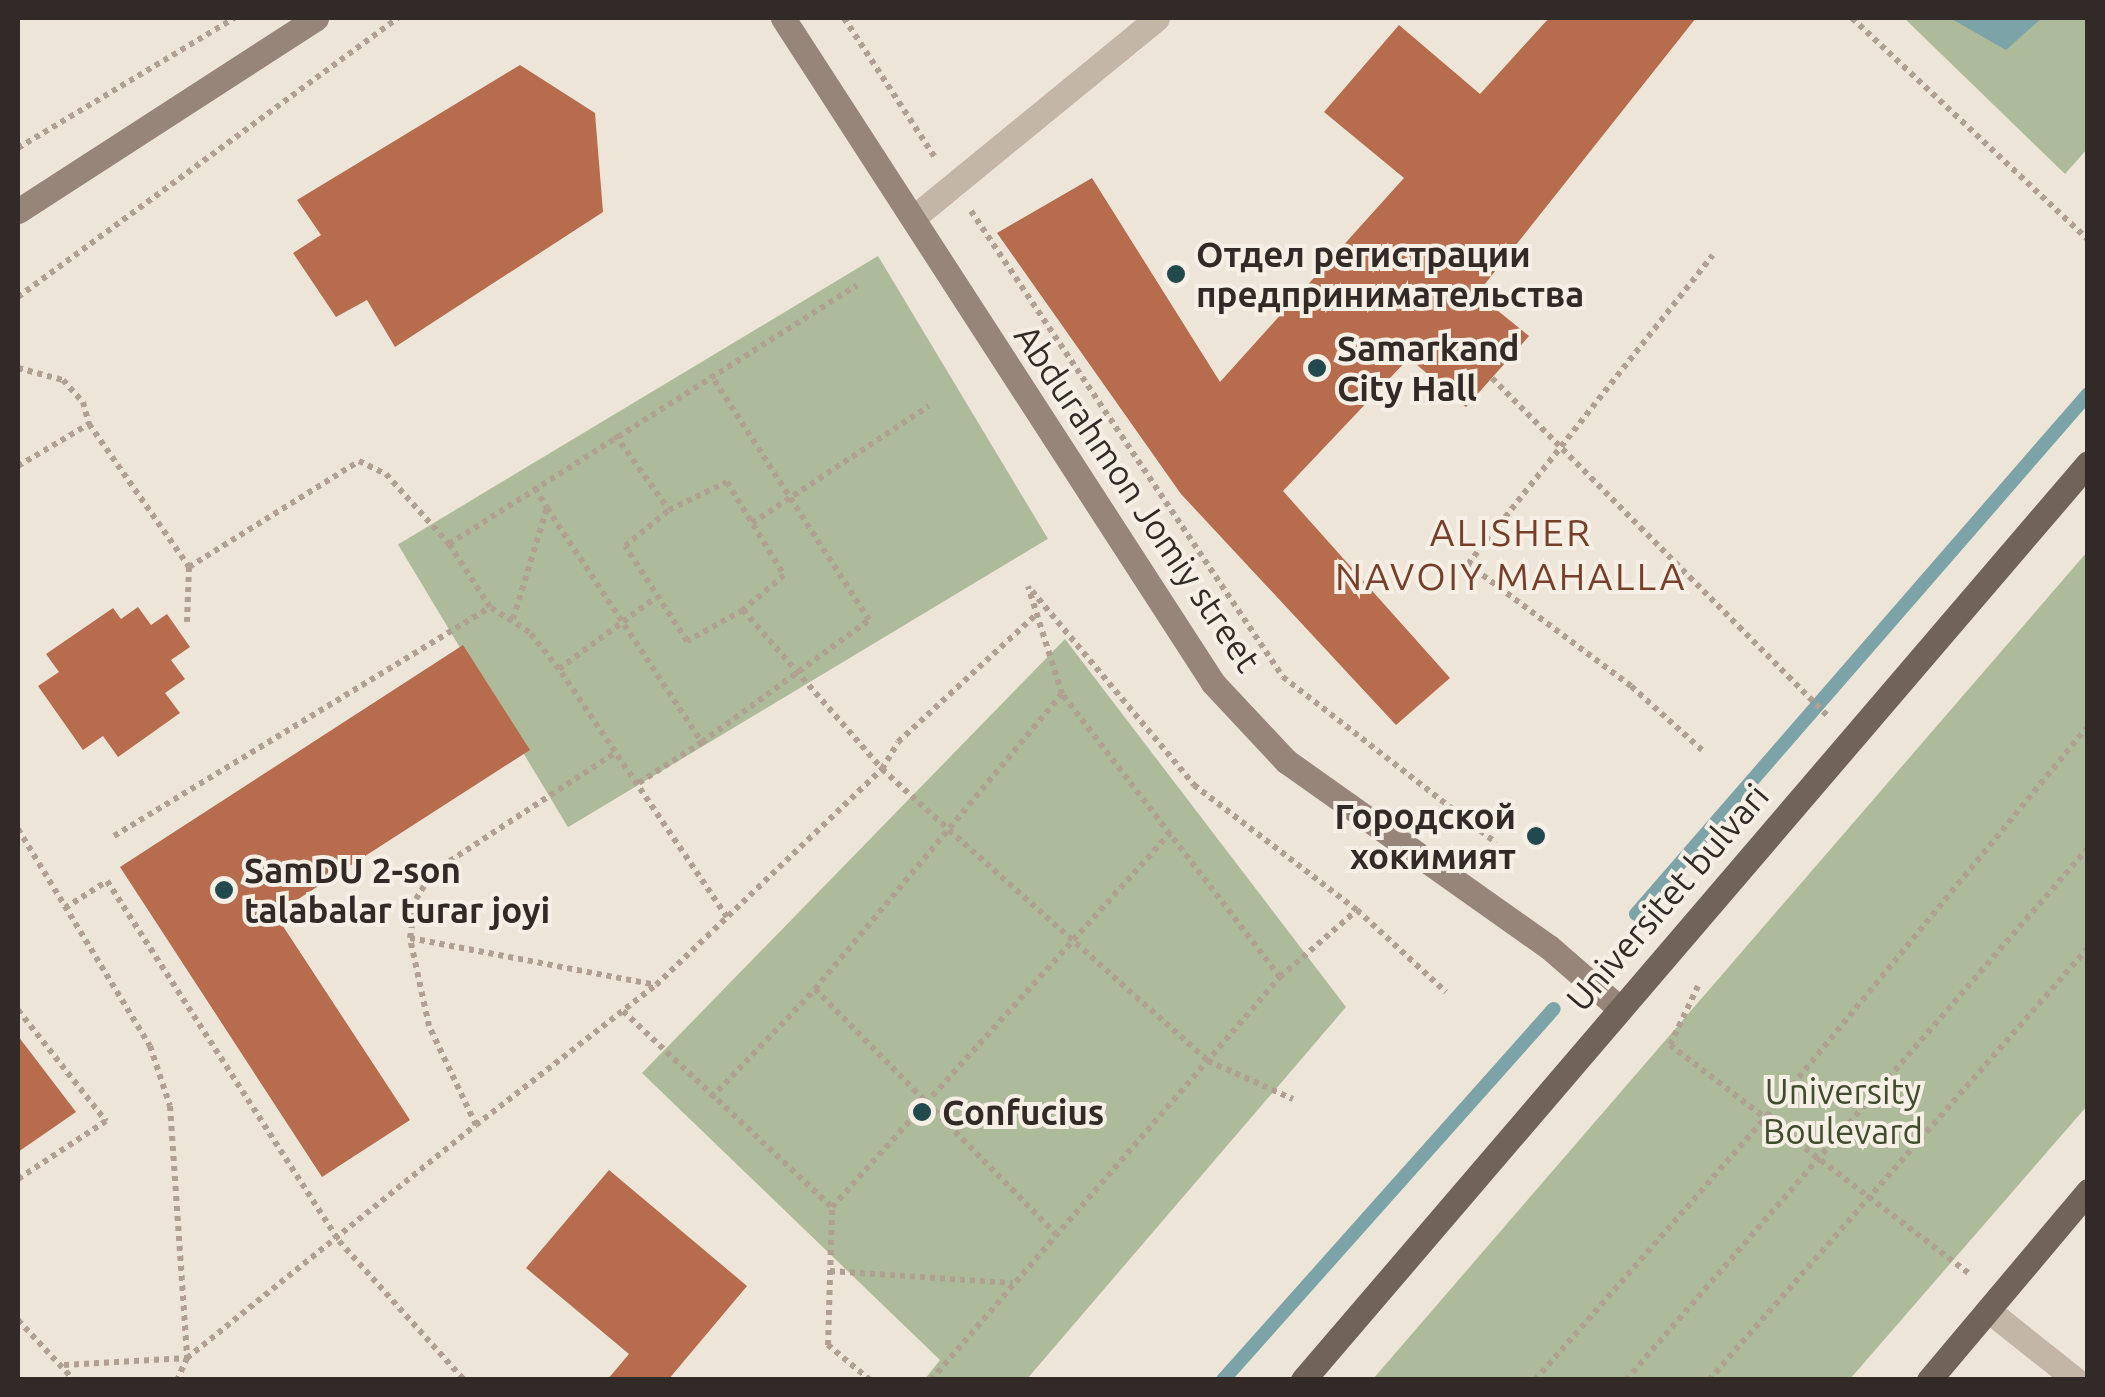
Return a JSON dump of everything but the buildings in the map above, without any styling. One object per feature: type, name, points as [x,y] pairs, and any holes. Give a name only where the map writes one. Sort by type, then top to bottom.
[{"type":"main road","points":[[18,211],[316,18]]},
{"type":"main road","name":"Abdurahmon Jomiy street","points":[[783,18],[1214,682],[1286,761],[1549,947],[1618,1008]]},
{"type":"main road","name":"Universitet bulvari","points":[[1303,1380],[2088,464]]},
{"type":"main road","points":[[1929,1380],[2088,1191]]},
{"type":"lane","points":[[913,218],[956,188],[1158,18]]},
{"type":"lane","points":[[1988,1310],[2076,1380]]},
{"type":"path","points":[[18,148],[234,18]]},
{"type":"path","points":[[18,297],[398,18]]},
{"type":"path","points":[[844,18],[1283,676],[1496,843]]},
{"type":"path","points":[[1852,18],[2088,240]]},
{"type":"path","points":[[1702,750],[1631,686],[1468,564],[1713,254]]},
{"type":"path","points":[[448,544],[857,285]]},
{"type":"path","points":[[18,368],[64,380],[83,402],[89,424],[190,568],[188,622]]},
{"type":"path","points":[[636,784],[797,677],[870,620],[712,376]]},
{"type":"path","points":[[1492,378],[1833,721]]},
{"type":"path","points":[[752,523],[929,406]]},
{"type":"path","points":[[18,466],[89,424]]},
{"type":"path","points":[[615,435],[669,510]]},
{"type":"path","points":[[190,568],[359,461],[386,474],[448,544],[490,607],[512,618],[560,668],[728,917]]},
{"type":"path","points":[[727,482],[752,523],[784,575],[743,610],[687,641],[655,598],[625,546],[669,510],[727,482]]},
{"type":"path","points":[[535,488],[702,742]]},
{"type":"path","points":[[512,618],[547,508]]},
{"type":"path","points":[[1280,977],[1062,694],[1028,586],[1194,784],[1357,910],[1446,992]]},
{"type":"path","points":[[560,668],[655,598]]},
{"type":"path","points":[[114,836],[490,607]]},
{"type":"path","points":[[743,610],[797,677],[882,769],[948,830],[1208,1061],[1292,1099]]},
{"type":"path","points":[[64,1365],[187,1358],[656,985],[882,769],[898,742],[1038,613]]},
{"type":"path","points":[[711,1098],[815,989],[1062,694]]},
{"type":"path","points":[[1534,1380],[1767,1116],[2088,726]]},
{"type":"path","points":[[476,1126],[429,1026],[410,938],[416,899],[433,872],[615,753]]},
{"type":"path","points":[[18,829],[150,1046],[170,1106],[187,1358],[178,1380]]},
{"type":"path","points":[[870,1380],[828,1345],[832,1206],[1170,833]]},
{"type":"path","points":[[1626,1380],[2088,848]]},
{"type":"path","points":[[64,908],[107,881],[339,1240],[464,1380]]},
{"type":"path","points":[[931,1380],[1280,977],[1357,910]]},
{"type":"path","points":[[410,938],[656,985]]},
{"type":"path","points":[[1709,1380],[2088,948]]},
{"type":"path","points":[[1698,986],[1670,1045],[1823,1157],[1970,1274]]},
{"type":"path","points":[[815,989],[1057,1235]]},
{"type":"path","points":[[18,1010],[106,1121],[18,1179]]},
{"type":"path","points":[[624,1011],[711,1098],[832,1206]]},
{"type":"path","points":[[830,1271],[1015,1283]]},
{"type":"path","points":[[18,1320],[74,1380]]},
{"type":"path","points":[[184,1371],[194,1380]]},
{"type":"green space","points":[[1904,18],[2087,18],[2087,149],[2065,174]]},
{"type":"green space","points":[[878,256],[1048,539],[568,827],[398,544]]},
{"type":"green space","name":"University Boulevard","points":[[2087,552],[2087,1106],[1850,1379],[1373,1379]]},
{"type":"green space","points":[[1065,639],[1346,1007],[1027,1379],[925,1379],[940,1360],[642,1073]]},
{"type":"water","points":[[1950,18],[2042,18],[2006,50]]},
{"type":"waterway","points":[[1636,914],[2088,394]]},
{"type":"waterway","points":[[1223,1380],[1554,1009]]},
{"type":"place","name":"Отдел регистрации предпринимательства","points":[[1176,274]]},
{"type":"place","name":"Samarkand City Hall","points":[[1317,368]]},
{"type":"place","name":"Городской хокимият","points":[[1536,836]]},
{"type":"place","name":"SamDU 2-son talabalar turar joyi","points":[[224,890]]},
{"type":"place","name":"Confucius","points":[[922,1112]]},
{"type":"district","name":"ALISHER NAVOIY MAHALLA","points":[[1511,555]]}]
